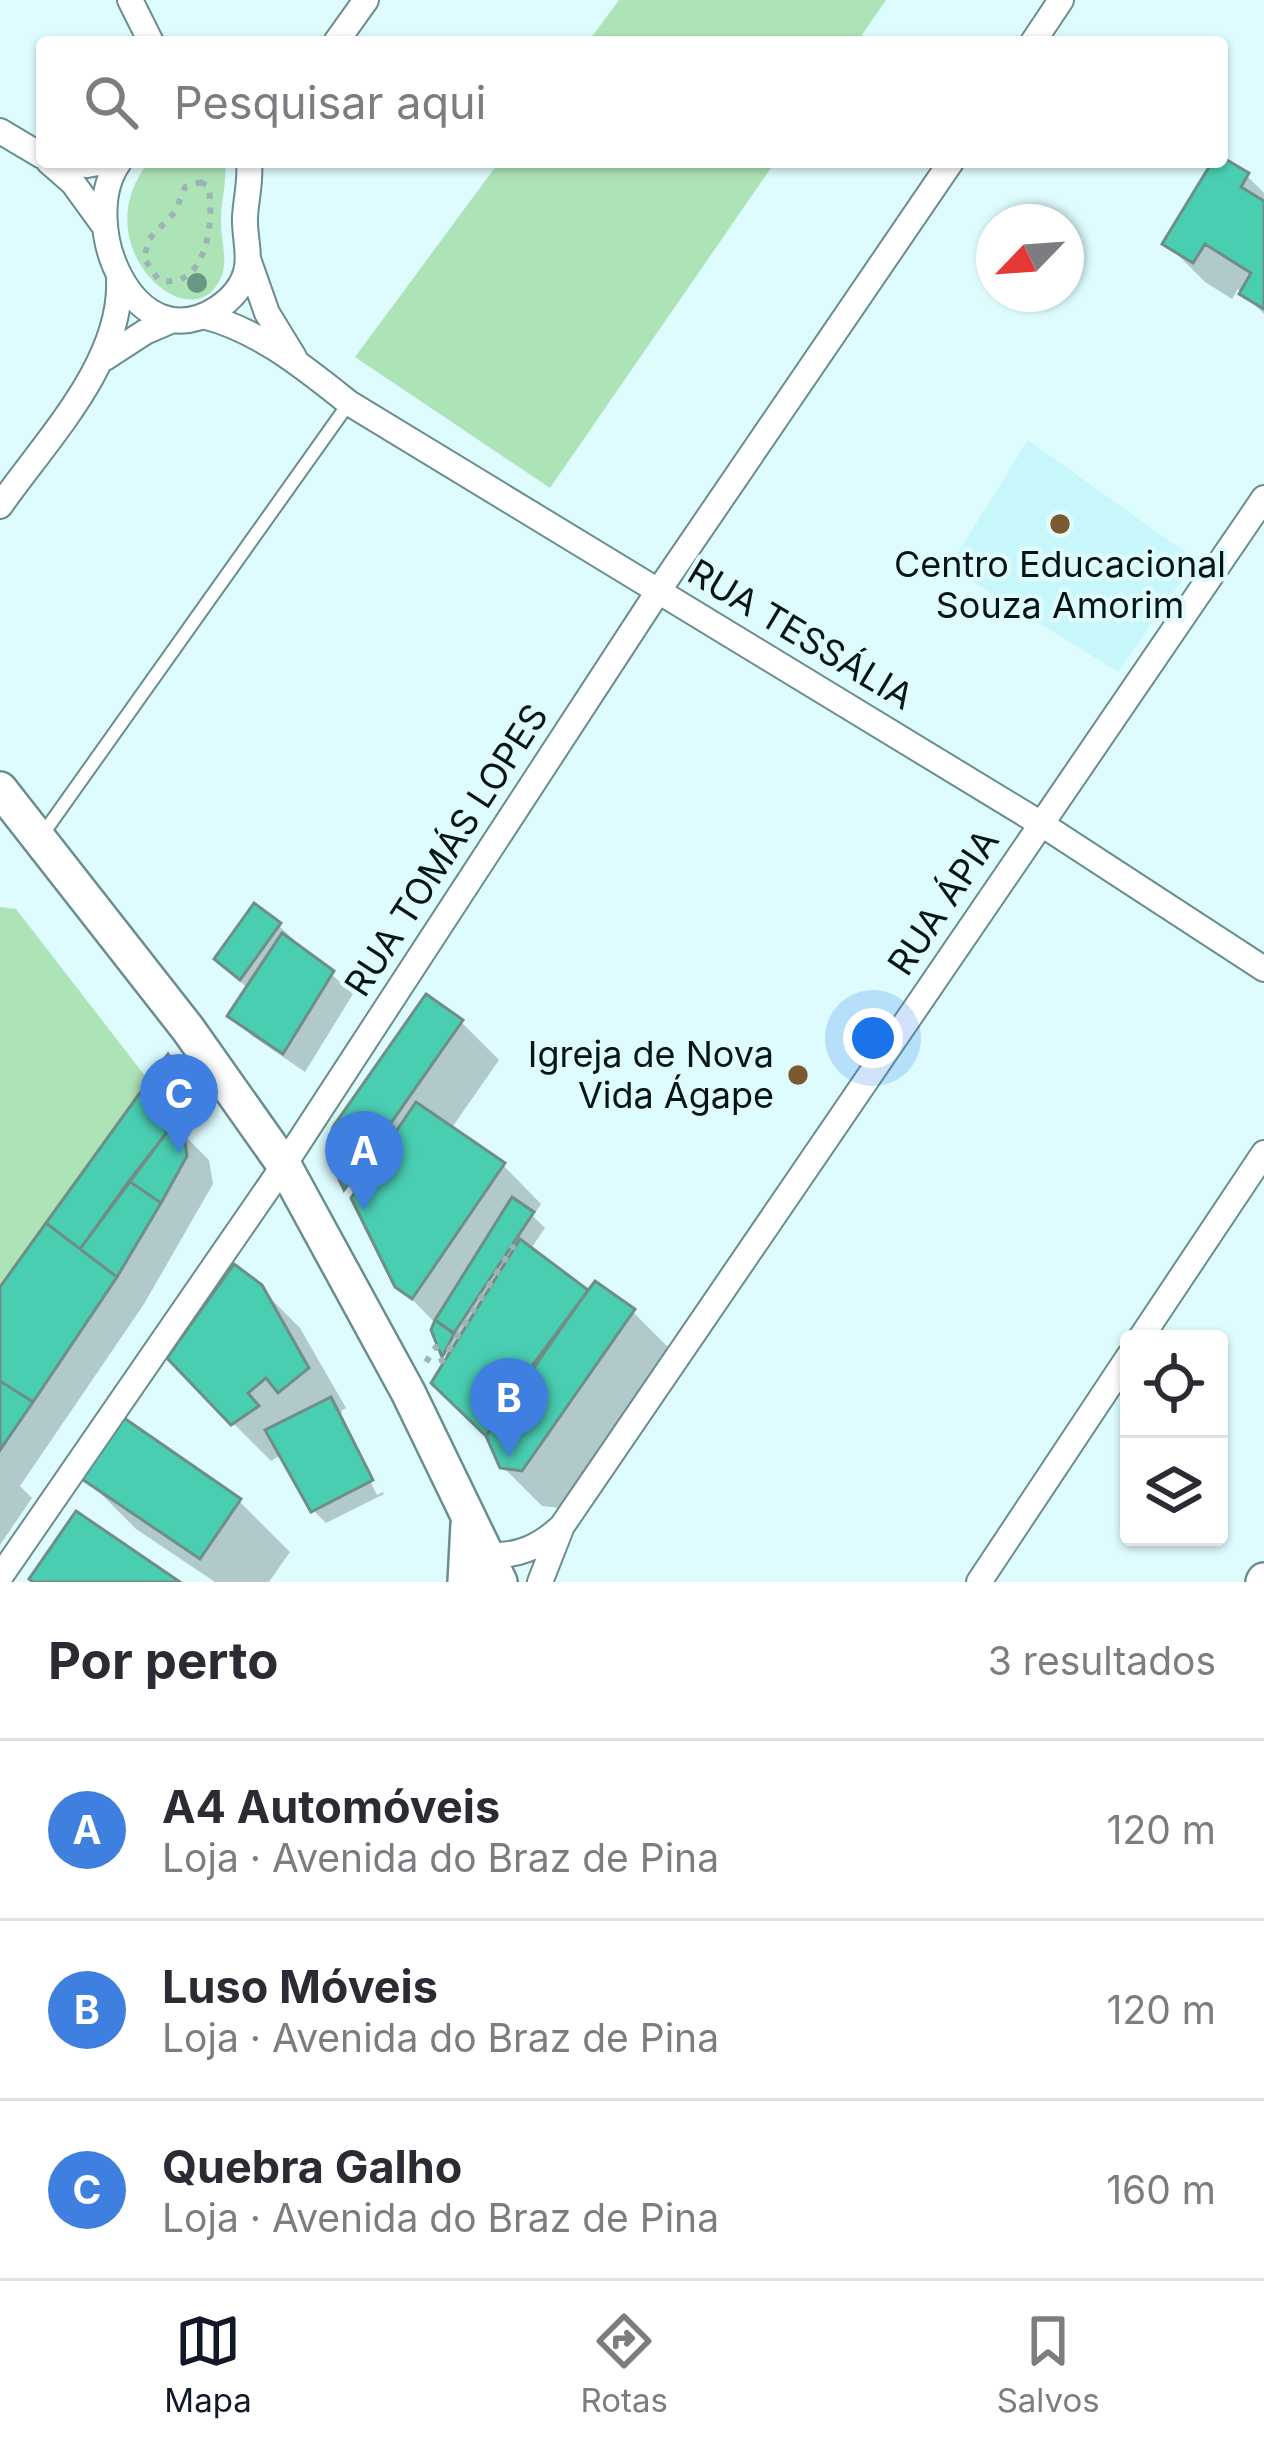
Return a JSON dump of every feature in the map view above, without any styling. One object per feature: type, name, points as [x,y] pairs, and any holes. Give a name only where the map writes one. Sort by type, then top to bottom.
[{"type":"main road","points":[[2,797],[188,1029],[284,1165],[408,1392],[494,1569]]},
{"type":"main road","points":[[465,1582],[468,1515]]},
{"type":"street","points":[[130,0],[148,36]]},
{"type":"street","points":[[340,36],[365,0]]},
{"type":"street","points":[[1037,36],[1061,0]]},
{"type":"street","points":[[0,131],[36,152]]},
{"type":"street","points":[[55,168],[79,190],[105,227]]},
{"type":"street","points":[[115,168],[103,194],[105,227],[118,273],[135,302],[173,320]]},
{"type":"street","name":"RUA TESSÁLIA","points":[[251,168],[245,218],[248,258],[267,314],[299,363]]},
{"type":"street","name":"RUA TOMÁS LOPES","points":[[0,1577],[284,1165],[659,590],[947,168]]},
{"type":"street","points":[[103,359],[173,320],[203,316],[239,288],[248,258]]},
{"type":"street","points":[[0,506],[103,359],[117,322],[118,273]]},
{"type":"street","name":"RUA TESSÁLIA","points":[[203,316],[245,331],[299,363],[350,403],[1043,824],[1264,969]]},
{"type":"street","name":"RUA ÁPIA","points":[[540,1582],[562,1526],[1264,498]]},
{"type":"street","points":[[1146,1330],[1264,1153]]},
{"type":"street","points":[[979,1582],[1120,1370]]},
{"type":"street","name":"RUA ÁPIA","points":[[494,1569],[542,1544],[562,1526]]},
{"type":"lane","points":[[40,839],[350,403]]},
{"type":"path","points":[[204,183],[211,199],[208,241],[199,260],[178,279],[167,282],[153,275],[144,252],[152,235],[177,209],[185,187],[204,183]]},
{"type":"path","points":[[408,1392],[436,1347],[442,1361],[514,1245]]},
{"type":"shaded area","name":"Centro Educacional Souza Amorim","points":[[1028,440],[1196,560],[1118,672],[949,567]]},
{"type":"green space","points":[[619,0],[886,0],[861,36],[592,36]]},
{"type":"green space","points":[[146,168],[225,168],[224,268],[208,294],[190,300],[169,293],[150,277],[135,254],[128,225],[131,194]]},
{"type":"green space","points":[[495,168],[771,168],[550,488],[355,357]]},
{"type":"green space","points":[[0,907],[16,909],[149,1081],[0,1287]]},
{"type":"building","points":[[1228,161],[1249,173],[1241,187],[1264,201],[1264,309],[1239,294],[1251,273],[1205,244],[1193,263],[1162,244],[1208,168],[1228,168]]},
{"type":"building","points":[[254,903],[281,923],[240,980],[214,959]]},
{"type":"building","points":[[282,933],[334,971],[283,1054],[227,1016]]},
{"type":"building","points":[[426,994],[463,1020],[344,1190],[332,1164],[329,1141],[333,1127]]},
{"type":"building","points":[[168,1054],[194,1096],[80,1249],[46,1223]]},
{"type":"building","points":[[416,1102],[505,1163],[412,1299],[395,1287],[351,1198]]},
{"type":"building","points":[[174,1123],[183,1130],[187,1156],[161,1203],[129,1181]]},
{"type":"building","points":[[129,1181],[161,1203],[117,1277],[80,1249]]},
{"type":"building","points":[[512,1197],[534,1212],[454,1333],[435,1320]]},
{"type":"building","points":[[46,1223],[117,1277],[33,1402],[0,1381],[0,1287]]},
{"type":"building","points":[[520,1239],[588,1290],[486,1436],[431,1383]]},
{"type":"building","points":[[234,1264],[262,1285],[309,1368],[278,1393],[266,1378],[248,1393],[259,1406],[231,1425],[167,1358]]},
{"type":"building","points":[[595,1281],[635,1309],[522,1471],[500,1468],[486,1436]]},
{"type":"building","points":[[435,1320],[454,1334],[442,1357],[431,1330]]},
{"type":"building","points":[[0,1381],[33,1402],[0,1450]]},
{"type":"building","points":[[331,1397],[373,1480],[311,1512],[265,1430]]},
{"type":"building","points":[[124,1418],[241,1499],[200,1559],[82,1479]]},
{"type":"building","points":[[76,1511],[180,1582],[33,1582],[29,1579]]},
{"type":"place","name":"Centro Educacional Souza Amorim","points":[[1060,524]]},
{"type":"place","name":"Igreja de Nova Vida Ágape","points":[[798,1075]]},
{"type":"place","name":"Quebra Galho","points":[[179,1153]]},
{"type":"place","name":"A4 Automóveis","points":[[364,1210]]},
{"type":"place","name":"Luso Móveis","points":[[509,1457]]}]
